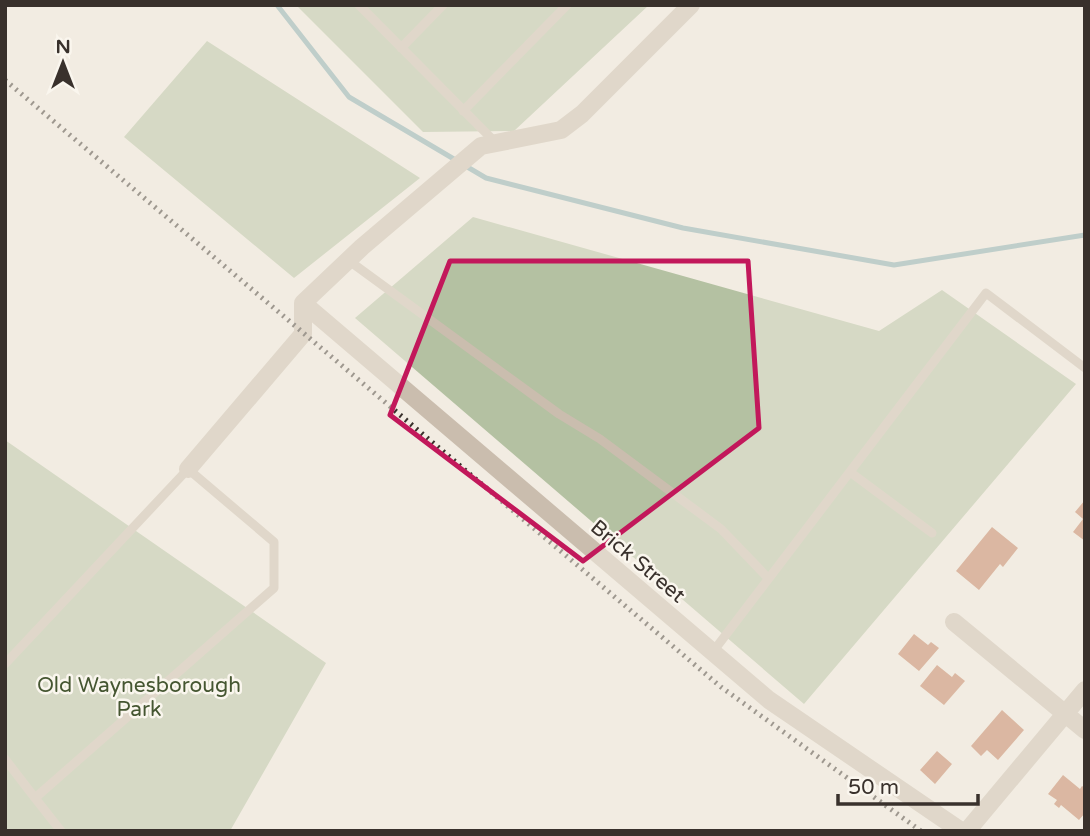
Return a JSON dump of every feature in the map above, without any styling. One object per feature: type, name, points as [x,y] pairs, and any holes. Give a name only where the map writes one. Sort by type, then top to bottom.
[{"type":"street","points":[[188,469],[303,334],[303,303],[348,260],[481,146],[561,130],[582,114],[691,5]]},
{"type":"street","name":"Brick Street","points":[[303,303],[769,700],[961,831]]},
{"type":"street","points":[[954,622],[1085,730]]},
{"type":"street","points":[[967,831],[1085,690]]},
{"type":"lane","points":[[359,5],[496,143]]},
{"type":"lane","points":[[401,47],[443,5]]},
{"type":"lane","points":[[463,111],[567,5]]},
{"type":"lane","points":[[348,260],[559,414],[600,439],[721,529],[768,578]]},
{"type":"lane","points":[[712,653],[986,293],[1085,368]]},
{"type":"lane","points":[[5,663],[188,469],[274,542],[274,588],[35,799]]},
{"type":"lane","points":[[850,472],[932,533]]},
{"type":"lane","points":[[5,759],[61,831]]},
{"type":"highlighted area","points":[[450,261],[748,261],[759,428],[583,561],[390,415]]},
{"type":"green space","points":[[296,5],[649,5],[514,131],[423,132]]},
{"type":"green space","points":[[207,41],[420,178],[294,278],[124,137]]},
{"type":"green space","points":[[473,217],[879,331],[942,290],[1076,384],[804,704],[355,318]]},
{"type":"green space","name":"Old Waynesborough Park","points":[[5,440],[326,663],[230,831],[5,831]]},
{"type":"building","points":[[1085,500],[1085,541],[1073,532],[1083,519],[1075,512]]},
{"type":"building","points":[[992,527],[1018,548],[1003,567],[1000,564],[979,590],[956,571]]},
{"type":"building","points":[[914,634],[928,645],[931,642],[939,648],[919,671],[898,654]]},
{"type":"building","points":[[937,665],[952,677],[955,673],[965,681],[944,705],[920,686]]},
{"type":"building","points":[[1002,710],[1024,730],[998,760],[987,750],[981,756],[971,746]]},
{"type":"building","points":[[937,751],[952,764],[935,784],[920,770]]},
{"type":"building","points":[[1063,775],[1080,789],[1082,786],[1085,788],[1085,813],[1079,820],[1061,805],[1059,808],[1054,804],[1057,800],[1048,794]]},
{"type":"waterway","points":[[277,5],[349,97],[486,178],[683,228],[894,265],[1085,235]]},
{"type":"railway","points":[[5,80],[721,687],[921,831]]}]
